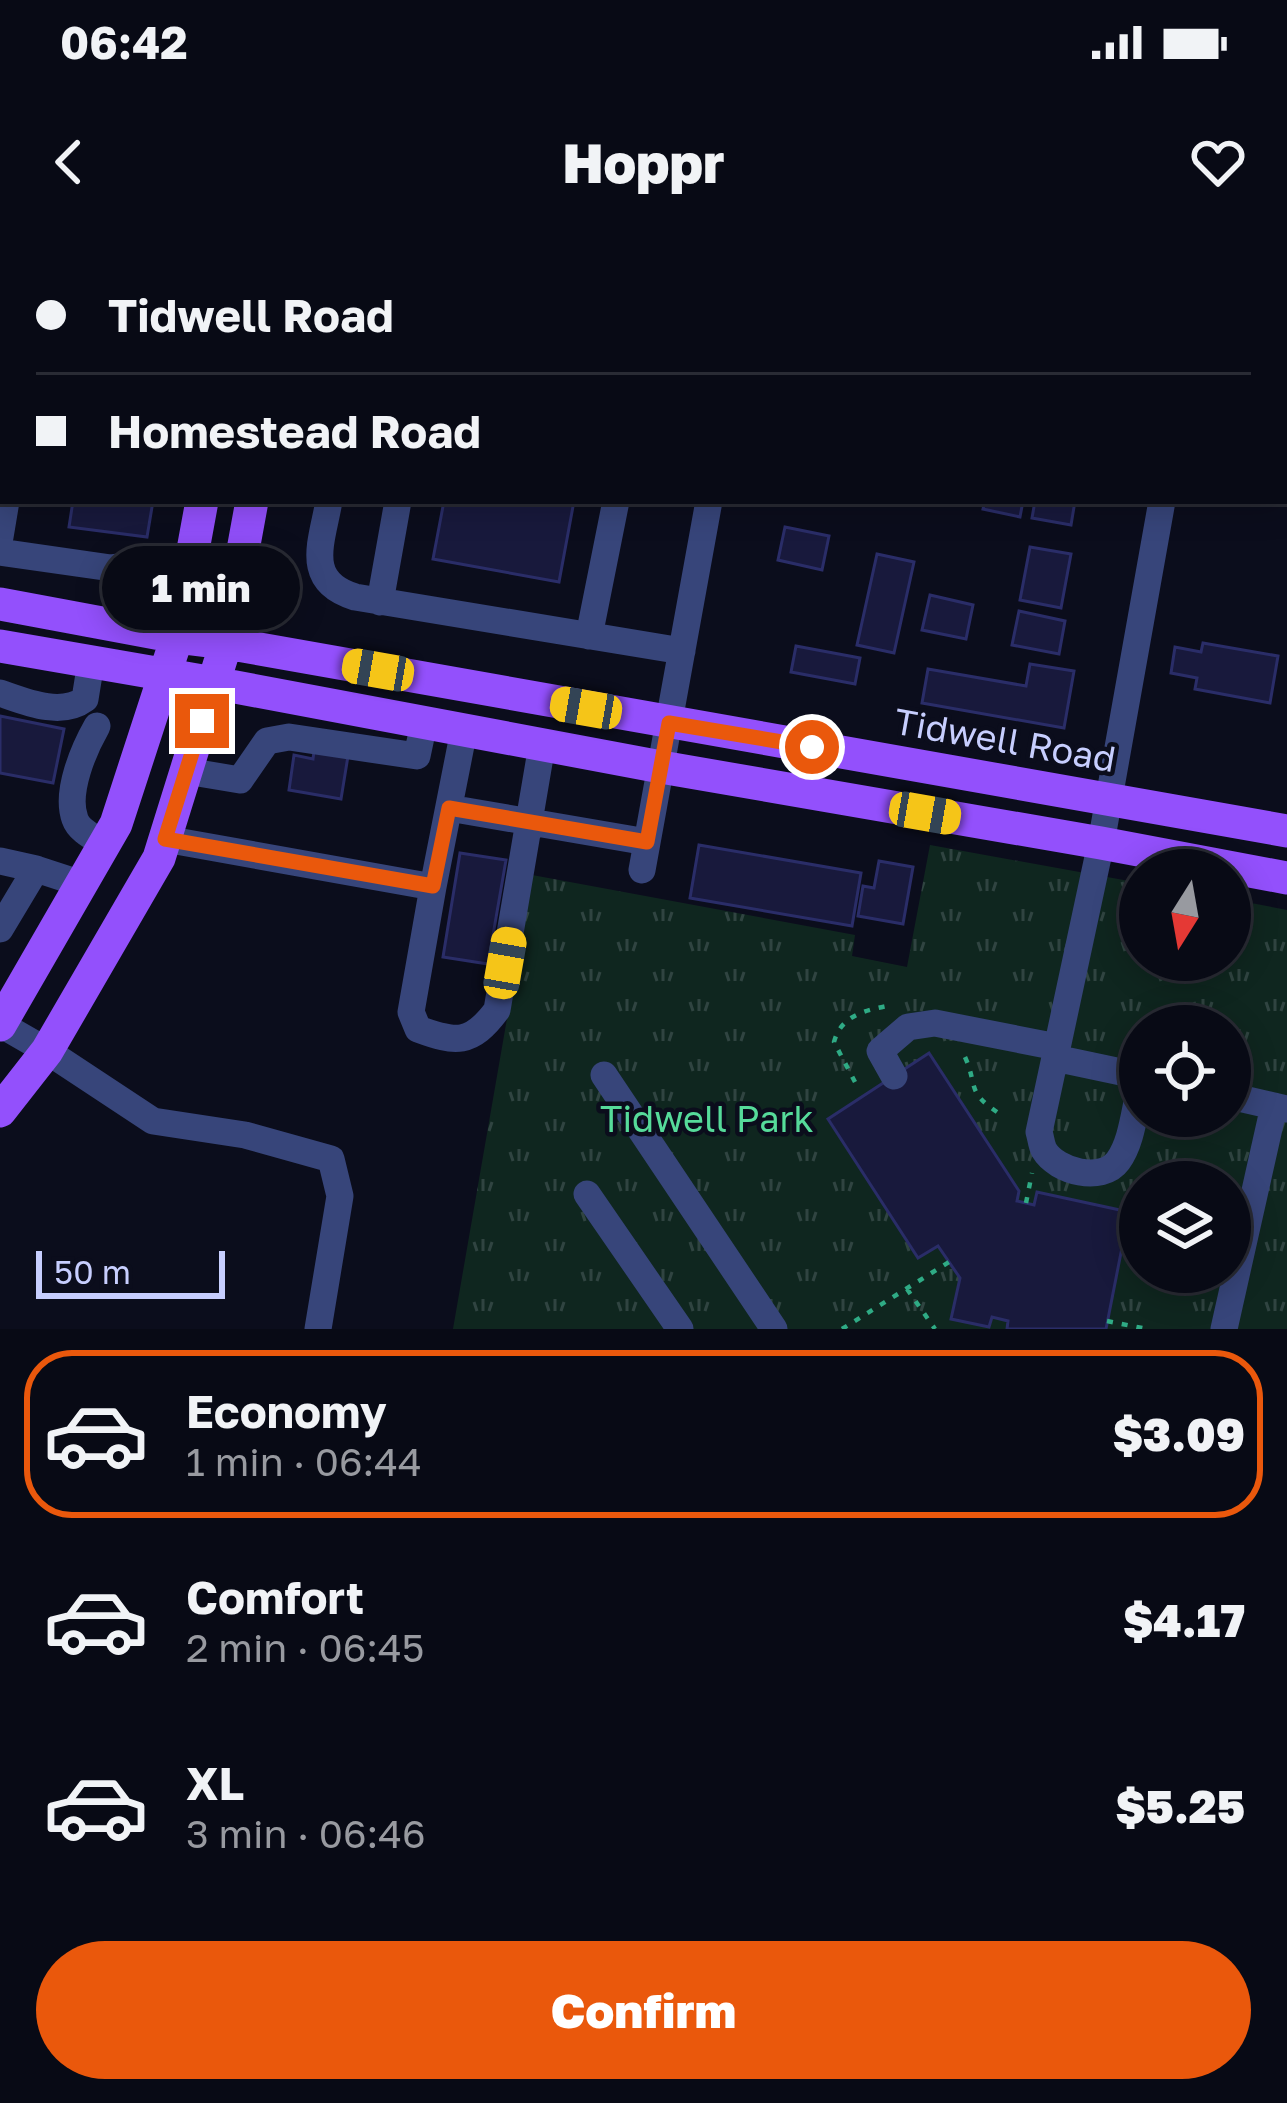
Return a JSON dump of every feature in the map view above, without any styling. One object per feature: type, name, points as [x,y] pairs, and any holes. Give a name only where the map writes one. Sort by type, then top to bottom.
[{"type":"main road","points":[[0,1024],[116,824],[177,637],[201,504]]},
{"type":"main road","points":[[0,1111],[47,1051],[159,858],[226,643],[251,504]]},
{"type":"main road","name":"Tidwell Road","points":[[0,604],[1287,831]]},
{"type":"main road","points":[[0,646],[1287,878]]},
{"type":"street","points":[[0,537],[6,504]]},
{"type":"street","points":[[328,504],[318,563],[337,592],[682,651]]},
{"type":"street","points":[[380,602],[397,504]]},
{"type":"street","points":[[589,636],[615,504]]},
{"type":"street","points":[[449,808],[530,822],[644,856],[708,504]]},
{"type":"street","points":[[1128,1137],[1115,1165],[1100,1174],[1060,1166],[1044,1150],[1040,1132],[1110,797],[1161,504]]},
{"type":"street","points":[[0,552],[111,568],[139,559],[190,566]]},
{"type":"street","points":[[91,662],[91,713],[74,806],[80,827],[104,844]]},
{"type":"street","points":[[0,694],[36,705],[77,706],[143,742]]},
{"type":"street","points":[[364,748],[372,713]]},
{"type":"street","points":[[186,771],[240,780],[266,741],[289,736],[417,756],[424,723]]},
{"type":"street","points":[[464,730],[411,1012],[418,1029],[450,1041],[482,1031],[497,1010],[542,745]]},
{"type":"street","points":[[165,839],[433,886]]},
{"type":"street","points":[[0,861],[82,884]]},
{"type":"street","points":[[0,928],[36,868]]},
{"type":"street","points":[[894,1076],[880,1051],[908,1027],[935,1023],[1119,1070]]},
{"type":"street","points":[[0,1024],[153,1121],[245,1136],[331,1159],[340,1196],[318,1329]]},
{"type":"street","points":[[604,1075],[774,1329]]},
{"type":"street","points":[[1224,1329],[1280,1107]]},
{"type":"street","points":[[587,1194],[680,1329]]},
{"type":"path","points":[[1026,1203],[1034,1166]]},
{"type":"path","points":[[842,1329],[949,1262]]},
{"type":"path","points":[[906,1288],[934,1329]]},
{"type":"path","points":[[1107,1321],[1147,1329]]},
{"type":"green space","name":"Tidwell Park","points":[[930,845],[1119,879],[1119,981],[1251,981],[1251,903],[1287,910],[1287,1329],[453,1329],[532,875],[855,935],[852,956],[907,967]]},
{"type":"building","points":[[73,504],[152,504],[147,537],[69,527]]},
{"type":"building","points":[[443,504],[573,504],[559,582],[433,559]]},
{"type":"building","points":[[984,504],[1022,504],[1020,517],[983,509]]},
{"type":"building","points":[[1034,504],[1074,504],[1071,525],[1032,518]]},
{"type":"building","points":[[785,527],[829,536],[822,570],[778,560]]},
{"type":"building","points":[[1030,547],[1071,554],[1061,608],[1020,600]]},
{"type":"building","points":[[877,554],[914,562],[894,653],[857,645]]},
{"type":"building","points":[[930,595],[973,605],[966,639],[922,630]]},
{"type":"building","points":[[1019,611],[1065,621],[1059,654],[1012,645]]},
{"type":"building","points":[[1203,643],[1278,656],[1270,703],[1195,689],[1197,678],[1171,673],[1175,647],[1201,652]]},
{"type":"building","points":[[796,646],[860,658],[855,684],[791,672]]},
{"type":"building","points":[[1030,664],[1074,671],[1064,728],[922,703],[928,669],[1026,686]]},
{"type":"building","points":[[0,716],[64,729],[53,783],[0,773]]},
{"type":"building","points":[[314,751],[348,756],[341,799],[289,790],[294,755],[313,759]]},
{"type":"building","points":[[699,845],[861,873],[852,926],[690,898]]},
{"type":"building","points":[[460,853],[506,860],[488,964],[443,957]]},
{"type":"building","points":[[879,861],[913,867],[903,924],[858,916],[863,886],[874,888]]},
{"type":"building","points":[[929,1053],[1019,1191],[1017,1201],[1034,1205],[1037,1192],[1119,1210],[1119,1263],[1106,1329],[1007,1329],[1008,1321],[992,1317],[989,1327],[951,1319],[960,1278],[938,1246],[918,1258],[828,1119]]},
{"type":"route","points":[[202,721],[165,839],[433,886],[449,808],[647,842],[669,723],[812,747]]}]
